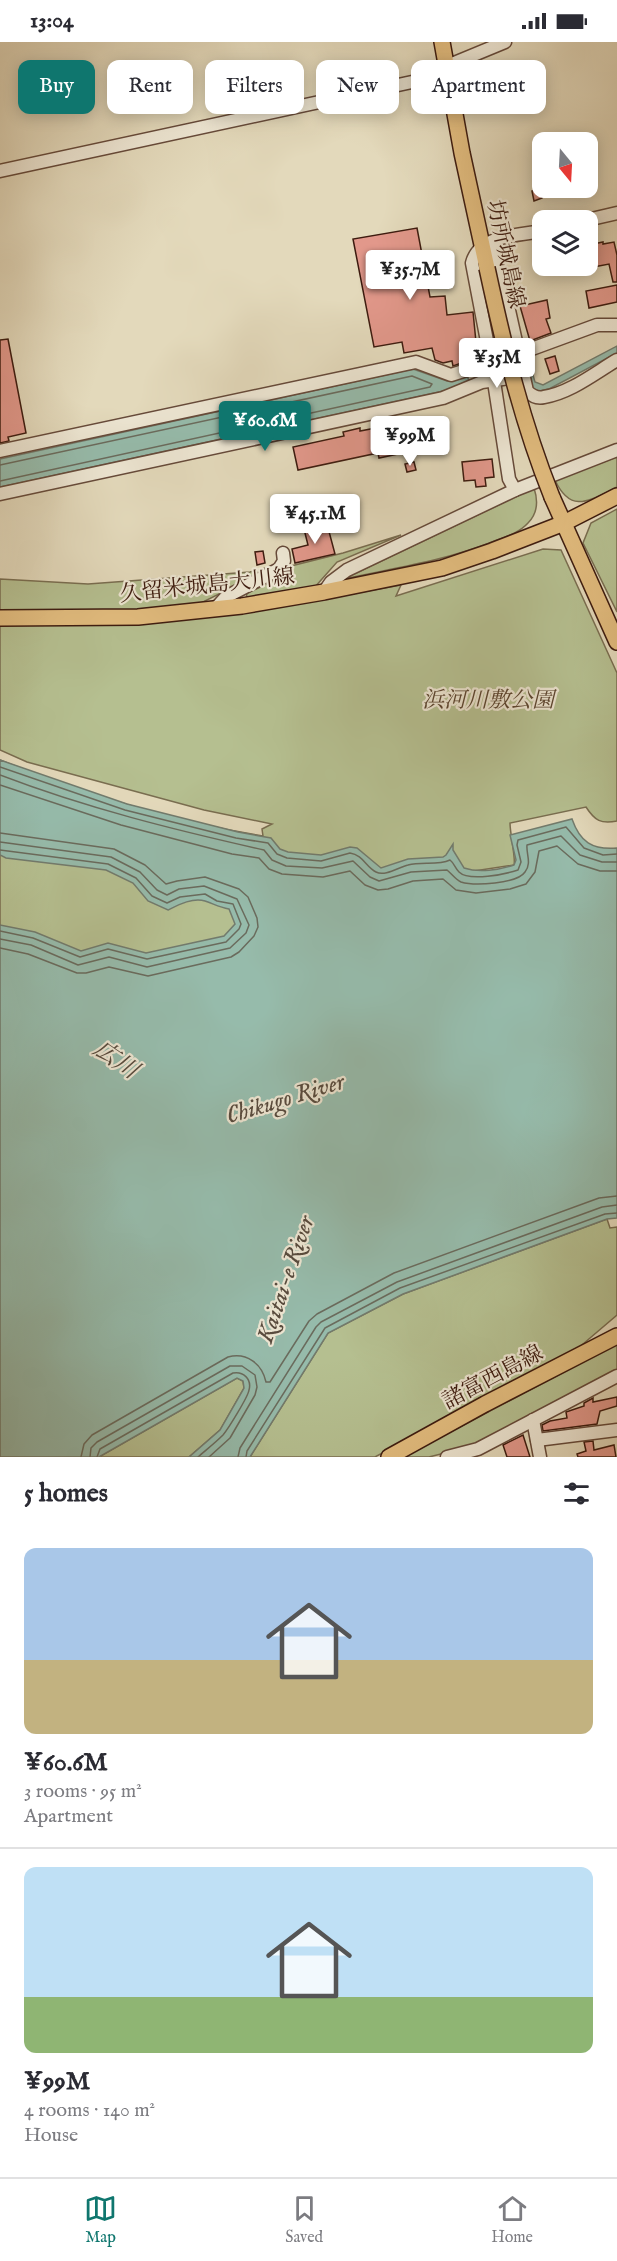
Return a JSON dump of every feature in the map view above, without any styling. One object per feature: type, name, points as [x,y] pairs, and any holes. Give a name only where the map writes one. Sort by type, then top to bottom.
[{"type":"main road","name":"坊所城島線","points":[[442,42],[446,60]]},
{"type":"main road","name":"坊所城島線","points":[[455,114],[462,153],[487,244],[487,268],[514,386],[535,453],[552,497],[617,642]]},
{"type":"main road","name":"久留米城島大川線","points":[[0,618],[138,617],[215,609],[324,592],[442,568],[564,523],[617,496]]},
{"type":"main road","name":"諸富西島線","points":[[389,1457],[485,1404],[617,1336]]},
{"type":"street","points":[[468,60],[505,42]]},
{"type":"street","points":[[0,171],[411,78]]},
{"type":"street","points":[[598,217],[617,213]]},
{"type":"street","points":[[515,490],[509,479],[491,362],[472,263],[474,255],[487,244],[532,234]]},
{"type":"street","points":[[487,244],[496,252],[523,376],[527,391],[533,397],[543,398],[565,390],[617,360]]},
{"type":"street","points":[[518,354],[597,324],[617,325]]},
{"type":"street","points":[[0,451],[416,362],[451,375],[491,362]]},
{"type":"street","points":[[0,494],[443,398],[482,382],[523,376]]},
{"type":"street","points":[[324,592],[331,582],[347,570],[515,490],[617,450]]},
{"type":"street","points":[[215,609],[226,597],[279,569],[284,561],[284,553]]},
{"type":"street","points":[[447,1457],[478,1449],[617,1376]]},
{"type":"street","points":[[533,1420],[540,1457]]},
{"type":"street","points":[[537,1440],[617,1430]]},
{"type":"green space","points":[[617,457],[617,487],[590,500],[582,502],[568,498],[555,480]]},
{"type":"green space","points":[[534,488],[536,502],[534,515],[512,534],[474,549],[437,559],[344,579]]},
{"type":"green space","points":[[617,509],[617,612],[583,543],[591,523]]},
{"type":"green space","points":[[401,535],[337,562],[314,588],[246,600],[247,593],[285,576],[291,566]]},
{"type":"green space","name":"浜河川敷公園","points":[[543,549],[561,550],[617,673],[617,821],[599,820],[592,816],[586,807],[510,823],[514,865],[474,871],[202,868],[259,948],[106,978],[0,943],[0,760],[96,795],[196,823],[263,836],[262,829],[272,824],[204,810],[27,762],[0,750],[0,625],[125,625],[262,610],[401,585],[396,596]]},
{"type":"green space","points":[[277,565],[201,603],[124,611],[0,612],[0,579],[88,584],[250,572]]},
{"type":"green space","points":[[607,1219],[610,1228],[617,1227],[617,1315],[576,1350],[375,1457],[250,1457],[328,1333],[403,1294]]},
{"type":"green space","points":[[617,1344],[617,1371],[477,1445],[429,1457],[403,1457]]},
{"type":"green space","points":[[237,1378],[243,1381],[244,1388],[220,1430],[189,1457],[99,1457]]},
{"type":"water","points":[[617,346],[617,353],[549,389],[539,391],[532,389],[524,358],[528,358],[535,382],[543,385]]},
{"type":"water","points":[[413,369],[447,381],[467,375],[469,381],[448,390],[0,487],[0,459]]},
{"type":"water","points":[[0,760],[127,804],[271,838],[280,849],[288,852],[321,855],[350,847],[357,848],[381,868],[408,859],[443,857],[453,844],[453,850],[464,868],[482,871],[508,867],[514,865],[516,860],[510,835],[572,819],[579,834],[588,843],[601,848],[617,848],[617,1218],[607,1219],[403,1294],[328,1333],[250,1457],[189,1457],[220,1430],[244,1388],[243,1381],[237,1378],[99,1457],[0,1457],[0,925],[35,932],[81,951],[108,943],[146,953],[224,936],[235,924],[229,909],[205,901],[186,902],[168,910],[148,901],[133,883],[106,870],[6,858],[0,855]]},
{"type":"building","points":[[417,228],[430,297],[445,296],[447,315],[473,312],[476,342],[479,342],[482,356],[453,366],[452,361],[443,363],[435,360],[432,348],[404,353],[402,342],[374,347],[353,239]]},
{"type":"building","points":[[614,242],[617,255],[617,282],[613,282],[609,264],[598,266],[598,243]]},
{"type":"building","points":[[617,285],[617,302],[589,308],[586,291]]},
{"type":"building","points":[[547,300],[550,318],[546,319],[551,333],[530,341],[520,306]]},
{"type":"building","points":[[8,339],[26,433],[8,437],[9,441],[0,443],[0,340]]},
{"type":"building","points":[[555,356],[559,371],[550,374],[545,359]]},
{"type":"building","points":[[396,424],[403,453],[379,458],[378,453],[298,470],[293,447],[344,436],[343,432],[360,428],[360,431]]},
{"type":"building","points":[[492,459],[494,477],[485,478],[486,486],[476,487],[475,480],[464,481],[462,462]]},
{"type":"building","points":[[414,462],[416,470],[407,472],[405,464]]},
{"type":"building","points":[[327,524],[335,554],[295,563],[292,549],[308,545],[304,529]]},
{"type":"building","points":[[263,551],[265,563],[257,565],[255,552]]},
{"type":"building","points":[[617,1397],[617,1406],[600,1411],[597,1424],[543,1431],[542,1425],[567,1418],[566,1412],[584,1406],[584,1403],[593,1398],[593,1402]]},
{"type":"building","points":[[523,1435],[530,1457],[507,1457],[503,1445]]},
{"type":"building","points":[[593,1441],[594,1450],[614,1445],[616,1457],[578,1457],[577,1454],[586,1451],[584,1442]]},
{"type":"water label","name":"広川","points":[[116,1059]]},
{"type":"water label","name":"Chikugo River","points":[[285,1098]]},
{"type":"water label","name":"Kaitai-e River","points":[[285,1279]]}]
